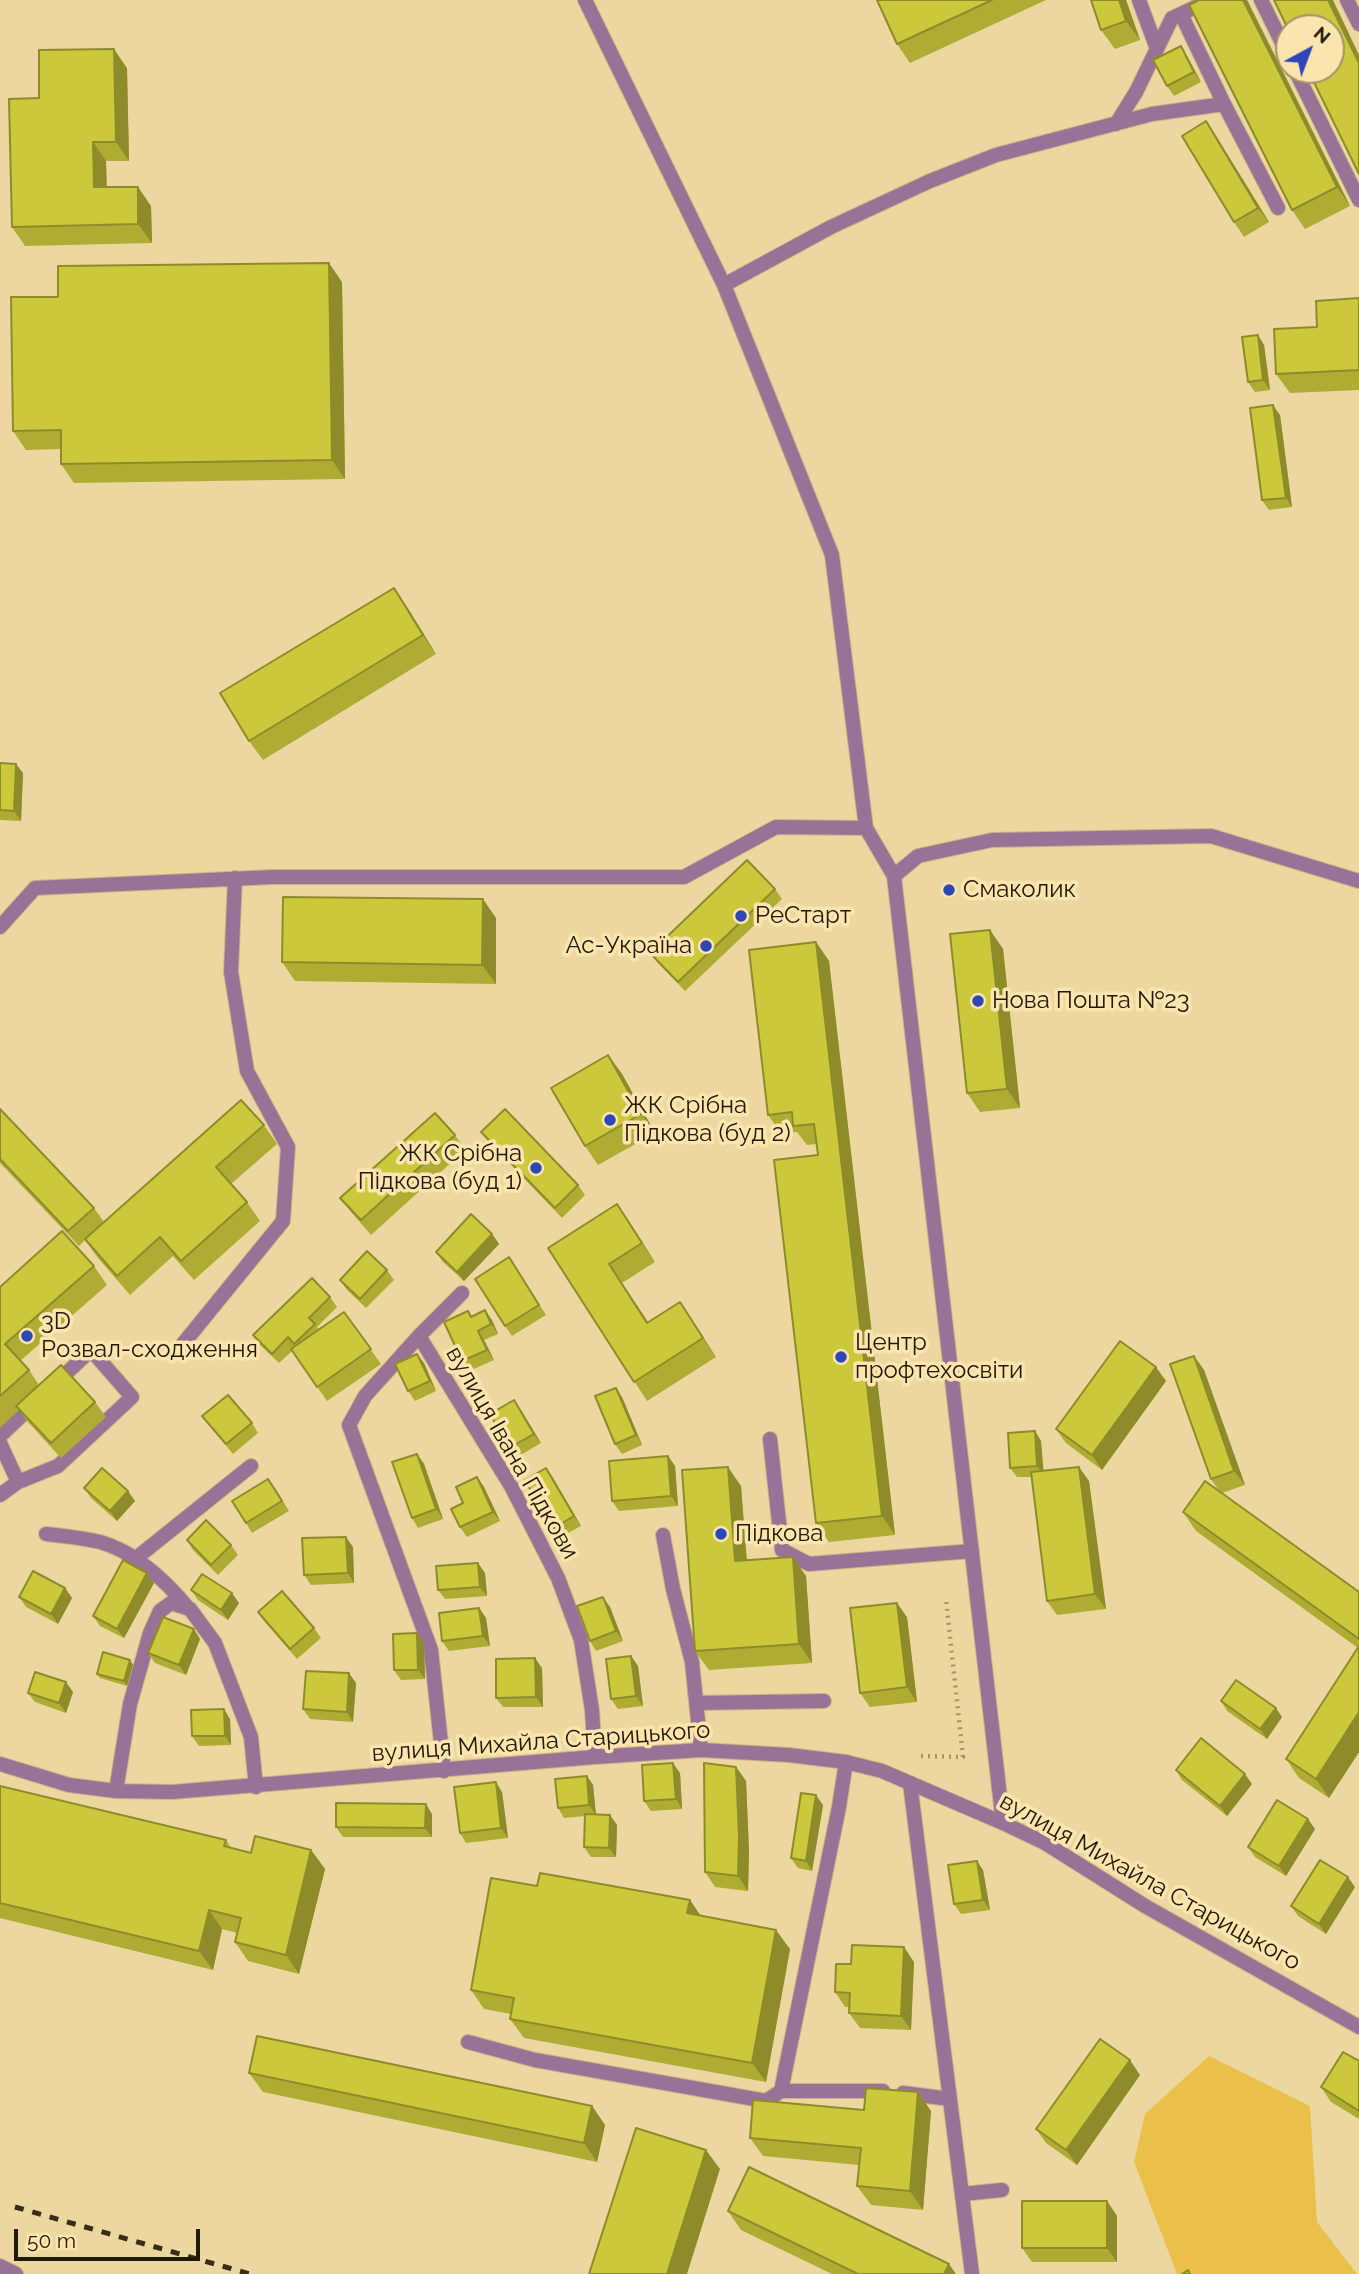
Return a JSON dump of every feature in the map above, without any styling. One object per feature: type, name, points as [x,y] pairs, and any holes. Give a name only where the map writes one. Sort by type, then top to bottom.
[{"type":"street","points":[[585,0],[724,285],[832,555],[866,828],[894,876],[1003,1823]]},
{"type":"street","points":[[1139,0],[1157,49]]},
{"type":"street","points":[[1116,124],[1136,92],[1177,11],[1211,0]]},
{"type":"street","points":[[1261,0],[1275,28]]},
{"type":"street","points":[[1347,0],[1359,24]]},
{"type":"street","points":[[1177,11],[1278,208]]},
{"type":"street","points":[[1303,84],[1359,200]]},
{"type":"street","points":[[724,285],[831,227],[996,155],[1152,114],[1224,104]]},
{"type":"street","points":[[0,928],[35,888],[272,877],[684,877],[776,828],[866,828]]},
{"type":"street","points":[[894,876],[918,856],[992,841],[1211,836],[1359,881]]},
{"type":"street","points":[[178,1350],[283,1222],[288,1147],[247,1071],[231,972],[235,878]]},
{"type":"street","name":"вулиця Івана Підкови","points":[[444,1771],[431,1650],[349,1425],[365,1395],[463,1293]]},
{"type":"street","name":"вулиця Івана Підкови","points":[[419,1336],[511,1486],[558,1578],[581,1640],[592,1710],[595,1757]]},
{"type":"street","points":[[0,1436],[91,1350],[132,1397],[58,1466],[18,1482],[0,1495]]},
{"type":"street","points":[[770,1439],[782,1550],[809,1564],[972,1551]]},
{"type":"street","points":[[0,1443],[18,1482]]},
{"type":"street","points":[[135,1559],[251,1466]]},
{"type":"street","points":[[46,1534],[103,1543],[135,1559],[169,1585],[190,1609],[215,1643],[236,1695],[251,1737],[256,1787]]},
{"type":"street","points":[[663,1535],[673,1589],[692,1662],[701,1750]]},
{"type":"street","points":[[116,1791],[130,1704],[150,1633],[160,1611],[171,1603],[190,1609]]},
{"type":"street","points":[[697,1703],[824,1700]]},
{"type":"street","name":"вулиця Михайла Старицького","points":[[0,1764],[69,1785],[116,1791],[172,1792],[701,1750],[789,1755],[846,1762],[882,1771],[1045,1843],[1145,1906],[1359,2027]]},
{"type":"street","points":[[781,2091],[846,1762]]},
{"type":"street","points":[[910,1783],[972,2274]]},
{"type":"street","points":[[468,2042],[535,2060],[766,2101],[781,2091],[883,2091],[950,2099]]},
{"type":"street","points":[[962,2194],[1002,2190]]},
{"type":"street","points":[[0,2266],[16,2274]]},
{"type":"path","points":[[921,1756],[963,1757],[946,1599]]},
{"type":"shaded area","points":[[1209,2056],[1310,2106],[1317,2222],[1357,2274],[1177,2274],[1134,2162],[1145,2114]]},
{"type":"building","points":[[877,0],[992,0],[897,44]]},
{"type":"building","points":[[1091,0],[1119,0],[1126,21],[1101,30]]},
{"type":"building","points":[[1199,0],[1243,0],[1275,64],[1275,84],[1285,84],[1337,187],[1292,210],[1189,5]]},
{"type":"building","points":[[1274,0],[1328,0],[1335,14],[1281,14]]},
{"type":"building","points":[[1345,35],[1359,63],[1359,174],[1315,84],[1345,84]]},
{"type":"building","points":[[1181,46],[1194,72],[1167,86],[1153,60]]},
{"type":"building","points":[[114,49],[116,142],[93,142],[94,187],[138,187],[138,224],[12,227],[9,99],[39,98],[39,50]]},
{"type":"building","points":[[1206,121],[1258,208],[1234,222],[1182,136]]},
{"type":"building","points":[[329,263],[332,460],[61,464],[61,430],[13,431],[11,297],[58,297],[58,266]]},
{"type":"building","points":[[1359,298],[1359,370],[1276,374],[1274,329],[1317,327],[1316,301]]},
{"type":"building","points":[[1258,335],[1263,380],[1248,382],[1242,337]]},
{"type":"building","points":[[1273,405],[1286,498],[1262,500],[1250,408]]},
{"type":"building","points":[[394,588],[423,635],[249,741],[220,693]]},
{"type":"building","points":[[0,763],[16,764],[14,811],[0,810]]},
{"type":"building","points":[[747,860],[775,889],[678,982],[650,953]]},
{"type":"building","points":[[283,897],[483,899],[482,965],[282,962]]},
{"type":"building","points":[[990,930],[1007,1089],[967,1093],[950,934]]},
{"type":"building","name":"Центр профтехосвіти","points":[[816,942],[882,1516],[816,1523],[774,1160],[818,1155],[814,1124],[793,1126],[792,1112],[768,1115],[749,950]]},
{"type":"building","name":"ЖК Срібна Підкова (буд 2)","points":[[608,1055],[641,1114],[585,1146],[551,1088]]},
{"type":"building","points":[[241,1100],[264,1125],[216,1167],[247,1202],[181,1261],[160,1237],[117,1276],[85,1239]]},
{"type":"building","points":[[0,1109],[94,1208],[68,1231],[0,1159]]},
{"type":"building","name":"ЖК Срібна Підкова (буд 1)","points":[[505,1109],[578,1185],[555,1208],[481,1132]]},
{"type":"building","points":[[435,1113],[455,1135],[361,1220],[340,1198]]},
{"type":"building","points":[[617,1204],[642,1243],[609,1264],[647,1323],[680,1302],[703,1338],[634,1382],[548,1248]]},
{"type":"building","points":[[471,1214],[492,1234],[457,1272],[436,1252]]},
{"type":"building","points":[[62,1231],[94,1266],[5,1344],[29,1370],[0,1396],[0,1287]]},
{"type":"building","points":[[367,1251],[387,1270],[360,1299],[340,1280]]},
{"type":"building","points":[[509,1257],[539,1305],[505,1326],[475,1279]]},
{"type":"building","points":[[312,1278],[330,1297],[309,1318],[315,1324],[294,1344],[288,1337],[272,1354],[253,1335]]},
{"type":"building","points":[[485,1310],[491,1324],[478,1331],[487,1350],[462,1361],[444,1322],[468,1311],[471,1317]]},
{"type":"building","points":[[344,1312],[371,1349],[317,1387],[291,1349]]},
{"type":"building","points":[[1120,1341],[1156,1367],[1092,1455],[1056,1429]]},
{"type":"building","points":[[417,1354],[430,1381],[408,1391],[395,1364]]},
{"type":"building","points":[[1194,1356],[1234,1471],[1211,1479],[1170,1364]]},
{"type":"building","points":[[61,1365],[95,1402],[51,1443],[16,1406]]},
{"type":"building","points":[[616,1388],[636,1435],[615,1444],[595,1396]]},
{"type":"building","points":[[228,1395],[252,1423],[226,1444],[202,1416]]},
{"type":"building","points":[[514,1400],[534,1434],[509,1448],[490,1414]]},
{"type":"building","points":[[1035,1431],[1037,1466],[1010,1468],[1008,1433]]},
{"type":"building","points":[[417,1454],[436,1509],[412,1518],[392,1462]]},
{"type":"building","points":[[668,1456],[671,1496],[612,1501],[609,1461]]},
{"type":"building","name":"Підкова","points":[[728,1467],[735,1561],[793,1557],[799,1644],[695,1651],[682,1470]]},
{"type":"building","points":[[1079,1467],[1095,1594],[1047,1601],[1031,1472]]},
{"type":"building","points":[[102,1468],[128,1491],[110,1511],[84,1488]]},
{"type":"building","points":[[546,1468],[574,1516],[552,1529],[525,1480]]},
{"type":"building","points":[[477,1477],[493,1512],[460,1527],[451,1509],[463,1503],[456,1487]]},
{"type":"building","points":[[268,1479],[282,1501],[246,1523],[232,1501]]},
{"type":"building","points":[[1205,1481],[1359,1592],[1359,1639],[1183,1512]]},
{"type":"building","points":[[206,1520],[231,1545],[211,1565],[187,1540]]},
{"type":"building","points":[[346,1537],[348,1573],[304,1575],[302,1538]]},
{"type":"building","points":[[123,1560],[147,1573],[117,1629],[93,1616]]},
{"type":"building","points":[[478,1563],[480,1587],[438,1590],[436,1566]]},
{"type":"building","points":[[33,1571],[65,1588],[51,1614],[19,1597]]},
{"type":"building","points":[[202,1574],[232,1593],[221,1610],[191,1590]]},
{"type":"building","points":[[282,1591],[314,1628],[290,1649],[258,1612]]},
{"type":"building","points":[[603,1597],[616,1631],[590,1641],[577,1606]]},
{"type":"building","points":[[897,1603],[907,1687],[860,1693],[850,1608]]},
{"type":"building","points":[[479,1608],[483,1636],[442,1641],[439,1613]]},
{"type":"building","points":[[163,1617],[194,1629],[179,1665],[148,1653]]},
{"type":"building","points":[[417,1633],[418,1670],[394,1670],[393,1634]]},
{"type":"building","points":[[1359,1646],[1359,1712],[1316,1779],[1286,1759]]},
{"type":"building","points":[[103,1652],[130,1660],[124,1681],[97,1674]]},
{"type":"building","points":[[631,1656],[636,1696],[611,1699],[606,1659]]},
{"type":"building","points":[[535,1658],[536,1697],[496,1698],[496,1659]]},
{"type":"building","points":[[306,1671],[349,1673],[347,1712],[303,1709]]},
{"type":"building","points":[[35,1672],[66,1682],[59,1703],[28,1693]]},
{"type":"building","points":[[1236,1680],[1276,1708],[1260,1729],[1221,1701]]},
{"type":"building","points":[[224,1709],[225,1736],[192,1736],[191,1710]]},
{"type":"building","points":[[1201,1738],[1245,1774],[1220,1806],[1176,1770]]},
{"type":"building","points":[[673,1763],[676,1799],[644,1801],[642,1765]]},
{"type":"building","points":[[704,1763],[736,1767],[738,1876],[705,1872]]},
{"type":"building","points":[[587,1776],[589,1805],[558,1808],[555,1779]]},
{"type":"building","points":[[496,1782],[501,1828],[460,1833],[454,1787]]},
{"type":"building","points":[[0,1786],[226,1840],[224,1846],[251,1853],[255,1836],[311,1850],[286,1955],[235,1942],[241,1918],[209,1910],[199,1951],[0,1903]]},
{"type":"building","points":[[801,1793],[816,1795],[806,1861],[791,1858]]},
{"type":"building","points":[[1277,1800],[1308,1819],[1279,1866],[1248,1847]]},
{"type":"building","points":[[336,1803],[426,1804],[425,1828],[336,1827]]},
{"type":"building","points":[[585,1814],[610,1815],[609,1848],[584,1847]]},
{"type":"building","points":[[1320,1860],[1348,1877],[1319,1924],[1291,1906]]},
{"type":"building","points":[[977,1861],[983,1900],[954,1904],[948,1865]]},
{"type":"building","points":[[540,1873],[690,1900],[687,1913],[776,1930],[752,2063],[510,2019],[514,1998],[471,1990],[491,1878],[537,1886]]},
{"type":"building","points":[[852,1945],[904,1947],[901,2016],[849,2013],[850,1993],[835,1992],[836,1964],[851,1964]]},
{"type":"building","points":[[257,2036],[592,2106],[584,2143],[249,2073]]},
{"type":"building","points":[[1100,2039],[1130,2060],[1066,2150],[1036,2129]]},
{"type":"building","points":[[1343,2052],[1359,2061],[1359,2111],[1321,2087]]},
{"type":"building","points":[[866,2088],[918,2092],[910,2191],[857,2186],[861,2148],[750,2138],[753,2100],[864,2110]]},
{"type":"building","points":[[636,2128],[706,2150],[667,2274],[589,2274]]},
{"type":"building","points":[[749,2167],[949,2264],[944,2274],[858,2274],[728,2211]]},
{"type":"building","points":[[1022,2201],[1107,2201],[1107,2248],[1022,2248]]},
{"type":"railway","points":[[15,2207],[250,2274]]},
{"type":"place","name":"Смаколик","points":[[949,890]]},
{"type":"place","name":"РеСтарт","points":[[741,916]]},
{"type":"place","name":"Ас-Україна","points":[[706,946]]},
{"type":"place","name":"Нова Пошта №23","points":[[978,1001]]},
{"type":"place","name":"ЖК Срібна Підкова (буд 2)","points":[[610,1120]]},
{"type":"place","name":"ЖК Срібна Підкова (буд 1)","points":[[536,1168]]},
{"type":"place","name":"3D Розвал-сходження","points":[[27,1336]]},
{"type":"place","name":"Центр профтехосвіти","points":[[841,1357]]},
{"type":"place","name":"Підкова","points":[[721,1534]]}]
